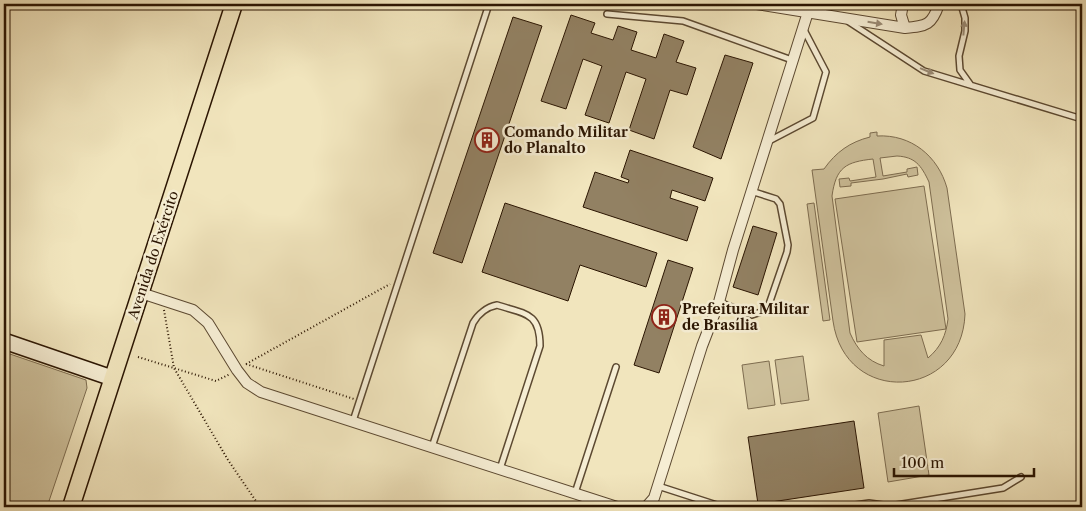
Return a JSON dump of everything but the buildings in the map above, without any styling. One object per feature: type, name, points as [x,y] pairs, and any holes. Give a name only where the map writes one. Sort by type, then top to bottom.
[{"type":"main road","name":"Avenida do Exército","points":[[71,507],[234,4]]},
{"type":"main road","points":[[4,341],[112,378]]},
{"type":"street","points":[[757,4],[810,8],[842,17],[906,28],[923,26],[931,22],[939,4]]},
{"type":"street","points":[[903,4],[901,15],[906,28]]},
{"type":"street","points":[[646,507],[654,498],[702,346],[719,302],[732,250],[810,8]]},
{"type":"street","points":[[141,293],[193,310],[208,323],[236,370],[247,383],[261,392],[617,507]]},
{"type":"lane","points":[[353,421],[490,4]]},
{"type":"lane","points":[[961,4],[965,18],[965,30],[959,56],[960,70],[970,84]]},
{"type":"lane","points":[[607,14],[683,21],[792,60]]},
{"type":"lane","points":[[842,17],[924,71],[1082,119]]},
{"type":"lane","points":[[766,143],[813,118],[826,72],[803,27]]},
{"type":"lane","points":[[719,302],[752,315],[767,310],[787,252],[788,245],[780,204],[776,199],[751,191]]},
{"type":"lane","points":[[432,447],[473,324],[478,316],[497,304],[530,315],[536,322],[540,332],[540,346],[500,469]]},
{"type":"lane","points":[[575,493],[616,367]]},
{"type":"lane","points":[[842,507],[869,503],[890,506],[1003,488],[1021,477]]},
{"type":"lane","points":[[658,486],[723,507]]},
{"type":"path","points":[[242,367],[392,283]]},
{"type":"path","points":[[163,300],[174,368],[228,460],[260,507]]},
{"type":"path","points":[[138,357],[216,381],[230,374]]},
{"type":"path","points":[[246,364],[360,401]]},
{"type":"shaded area","points":[[877,132],[877,136],[889,136],[912,143],[930,157],[943,176],[947,188],[965,314],[959,343],[945,363],[925,377],[902,382],[879,379],[858,368],[842,349],[833,321],[812,170],[824,169],[839,153],[850,145],[870,137],[870,133]],"holes":[[[903,157],[917,163],[929,182],[948,319],[942,340],[928,358],[921,335],[884,340],[884,366],[863,354],[850,333],[832,196],[836,178],[840,172],[849,164],[856,162],[873,159],[876,177],[850,181],[849,178],[839,179],[840,187],[851,186],[851,183],[907,174],[908,177],[918,175],[917,167],[907,169],[907,172],[883,176],[880,158]]]},
{"type":"shaded area","points":[[924,186],[946,329],[857,342],[835,199]]},
{"type":"shaded area","points":[[814,203],[830,320],[823,321],[807,204]]},
{"type":"shaded area","points":[[4,352],[86,380],[87,388],[47,507],[4,507]]},
{"type":"shaded area","points":[[803,356],[809,400],[781,404],[775,360]]},
{"type":"shaded area","points":[[769,361],[775,405],[748,409],[742,365]]},
{"type":"shaded area","points":[[919,406],[929,475],[888,482],[878,413]]},
{"type":"place","name":"Comando Militar do Planalto","points":[[487,140]]},
{"type":"place","name":"Prefeitura Militar de Brasília","points":[[664,317]]}]
